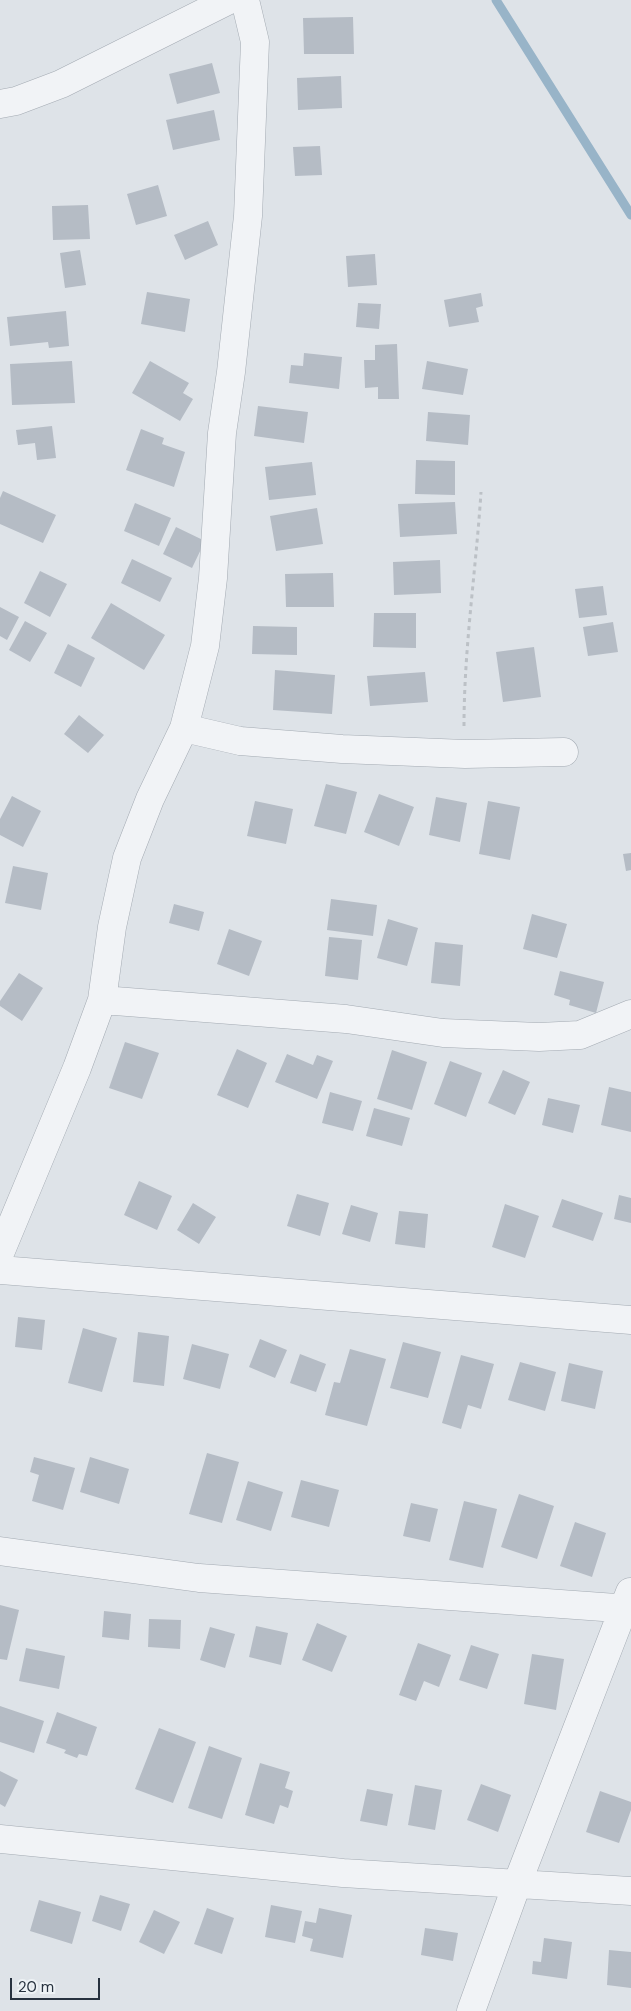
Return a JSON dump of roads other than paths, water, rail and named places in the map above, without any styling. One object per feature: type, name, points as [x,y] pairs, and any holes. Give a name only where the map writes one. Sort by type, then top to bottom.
[{"type":"street","points":[[0,104],[16,101],[61,84],[229,0]]},
{"type":"street","points":[[0,1252],[77,1068],[102,1000],[112,927],[127,858],[150,798],[184,728],[204,646],[213,578],[222,433],[231,372],[248,216],[255,42],[245,0]]},
{"type":"street","points":[[184,728],[240,741],[342,749],[465,754],[564,752]]},
{"type":"street","points":[[102,1000],[346,1019],[442,1033],[539,1037],[580,1036],[631,1014]]},
{"type":"street","points":[[0,1270],[631,1320]]},
{"type":"street","points":[[0,1551],[199,1578],[629,1602],[517,1884],[471,2011]]},
{"type":"street","points":[[0,1839],[343,1873],[631,1891]]},
{"type":"waterway","points":[[496,0],[631,215]]}]
